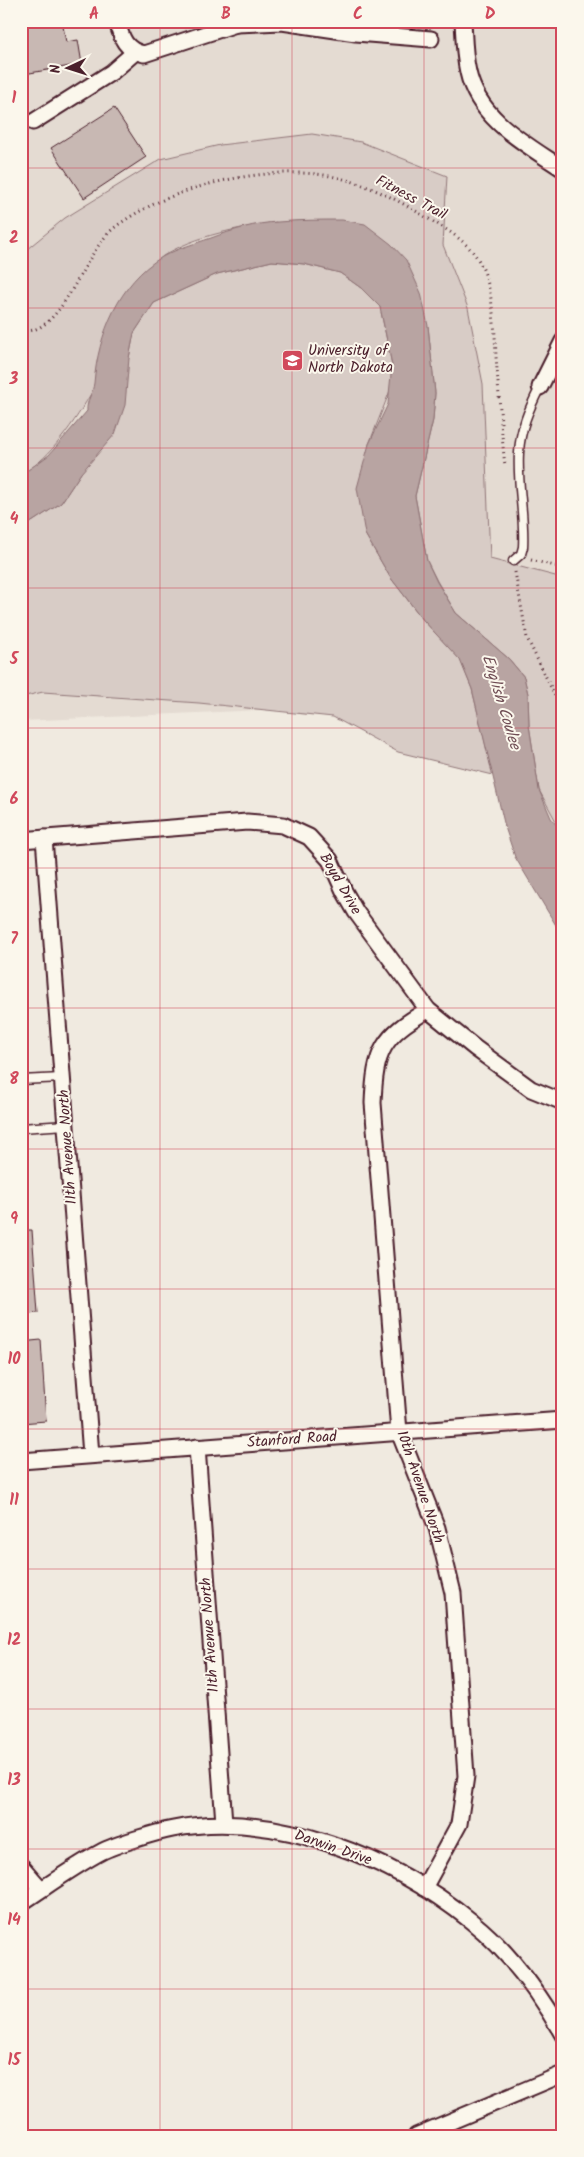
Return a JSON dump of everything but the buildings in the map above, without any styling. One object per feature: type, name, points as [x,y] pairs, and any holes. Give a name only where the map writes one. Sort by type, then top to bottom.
[{"type":"street","points":[[117,21],[125,44],[135,52],[144,54],[156,52],[236,23],[282,22],[356,33],[431,39]]},
{"type":"street","points":[[463,21],[468,73],[478,99],[488,114],[510,133],[563,169]]},
{"type":"street","points":[[33,122],[112,72],[135,52]]},
{"type":"street","points":[[540,387],[563,341]]},
{"type":"street","name":"Boyd Drive","points":[[21,840],[247,822],[283,825],[309,837],[330,860],[356,912],[428,1010],[474,1048],[531,1089],[563,1102]]},
{"type":"street","name":"11th Avenue North","points":[[44,838],[92,1455]]},
{"type":"street","name":"10th Avenue North","points":[[424,1888],[459,1824],[466,1776],[453,1593],[437,1528],[399,1432],[373,1103],[374,1075],[384,1045],[402,1025],[428,1010]]},
{"type":"street","name":"Stanford Road","points":[[21,1460],[563,1420]]},
{"type":"street","name":"11th Avenue North","points":[[197,1447],[224,1823]]},
{"type":"street","name":"Darwin Drive","points":[[21,1903],[102,1851],[172,1829],[224,1823],[304,1834],[376,1863],[424,1888],[472,1921],[512,1960],[548,2009],[563,2035]]},
{"type":"street","points":[[21,1866],[42,1889]]},
{"type":"street","points":[[416,2136],[563,2074]]},
{"type":"lane","points":[[513,560],[521,554],[524,538],[519,454],[521,433],[527,413],[540,387]]},
{"type":"lane","points":[[21,1080],[62,1078]]},
{"type":"lane","points":[[21,1128],[66,1125]]},
{"type":"path","name":"Fitness Trail","points":[[21,331],[36,329],[53,316],[86,262],[113,229],[154,204],[186,190],[219,181],[278,173],[330,176],[371,188],[453,234],[471,248],[483,268],[494,317],[505,476]]},
{"type":"path","points":[[563,568],[535,560],[513,560],[527,638],[563,712]]},
{"type":"shaded area","name":"University of North Dakota","points":[[21,21],[563,21],[563,869],[498,699],[21,721]]},
{"type":"shaded area","points":[[312,134],[361,142],[447,176],[443,245],[468,308],[483,384],[490,559],[563,578],[563,834],[539,790],[529,725],[528,694],[524,677],[509,659],[456,613],[427,561],[415,496],[433,420],[435,393],[428,326],[276,222],[233,230],[204,238],[163,256],[154,268],[105,368],[74,420],[57,443],[39,462],[21,474],[21,254],[65,218],[161,159],[220,145]]},
{"type":"shaded area","points":[[272,261],[304,264],[340,273],[361,288],[380,307],[392,365],[391,388],[369,444],[365,534],[390,577],[424,621],[460,659],[472,689],[493,775],[398,752],[333,717],[199,703],[43,692],[21,697],[21,529],[61,503],[81,473],[129,358],[134,333],[154,303],[217,274]]},
{"type":"water","name":"English Coulee","points":[[342,220],[365,224],[391,244],[406,260],[421,293],[428,326],[435,393],[433,420],[415,496],[427,561],[456,613],[509,659],[524,677],[528,694],[529,725],[539,790],[551,818],[563,834],[563,937],[515,857],[505,827],[472,689],[460,660],[424,621],[390,577],[365,534],[357,488],[369,444],[388,404],[392,365],[380,307],[361,288],[340,273],[304,264],[272,261],[217,274],[154,303],[134,333],[129,358],[125,405],[115,434],[81,473],[61,503],[21,529],[21,475],[49,455],[87,411],[100,347],[106,329],[113,311],[134,280],[162,257],[174,251],[244,227],[286,221]]},
{"type":"place","name":"University of North Dakota","points":[[292,360]]}]
